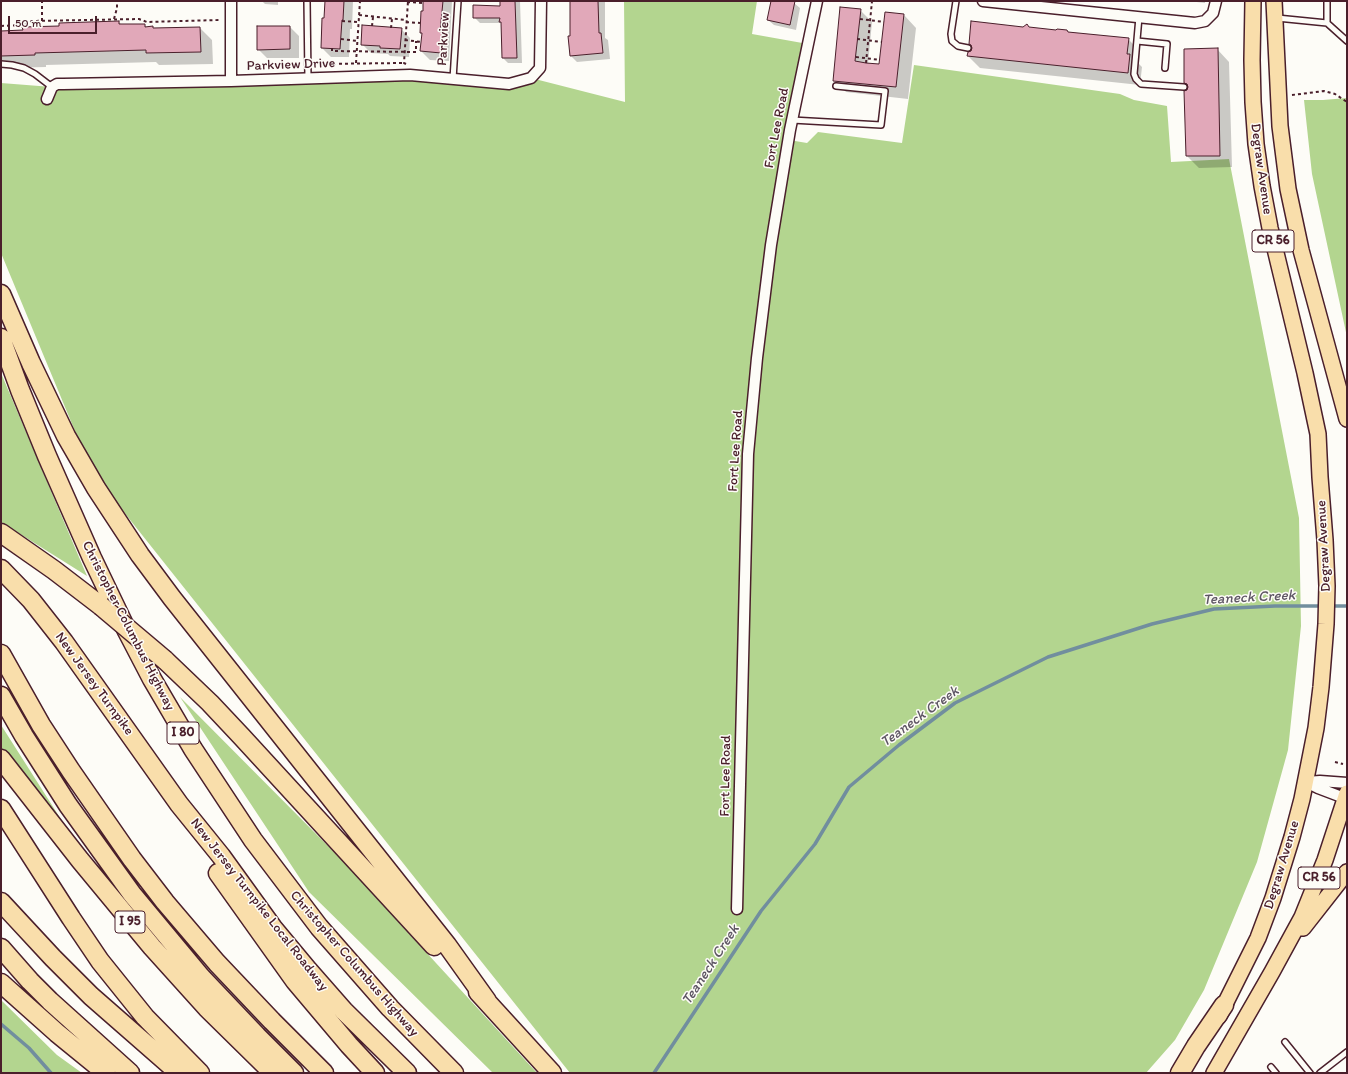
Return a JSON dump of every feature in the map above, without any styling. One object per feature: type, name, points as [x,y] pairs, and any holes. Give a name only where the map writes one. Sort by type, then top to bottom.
[{"type":"highway","points":[[1,294],[39,381],[66,436],[96,488],[133,544],[172,598],[447,945],[487,1001]]},
{"type":"highway","name":"Christopher Columbus Highway","points":[[1,338],[47,456],[92,558],[149,673],[197,755],[257,846],[319,927],[390,1008],[454,1073]]},
{"type":"highway","points":[[1,533],[54,570],[101,606],[165,660],[210,703],[552,1073]]},
{"type":"highway","name":"New Jersey Turnpike","points":[[1,569],[31,600],[64,642],[179,804]]},
{"type":"highway","points":[[1,654],[67,766],[136,865],[187,928],[235,983],[324,1073]]},
{"type":"highway","points":[[1,696],[24,736],[68,805],[132,894],[201,977],[294,1073]]},
{"type":"highway","name":"I 95","points":[[1,759],[80,860],[147,942],[207,1008],[273,1073]]},
{"type":"highway","points":[[179,804],[211,863],[278,959],[317,1009],[375,1073]]},
{"type":"highway","name":"New Jersey Turnpike Local Roadway","points":[[179,804],[221,856],[273,928],[308,970],[363,1030],[407,1073]]},
{"type":"highway","points":[[1,809],[100,961],[145,1017],[200,1073]]},
{"type":"highway","points":[[1,902],[86,991],[179,1073]]},
{"type":"highway","points":[[1,948],[50,1001],[130,1073]]},
{"type":"highway","points":[[1,983],[57,1033],[106,1073]]},
{"type":"highway","points":[[1180,1073],[1196,1046],[1224,1005]]},
{"type":"main road","name":"Degraw Avenue","points":[[1188,1073],[1258,938],[1273,898],[1292,837],[1306,782],[1319,708],[1326,619],[1327,586],[1318,434],[1270,228],[1259,165],[1252,95],[1252,1]]},
{"type":"main road","name":"Degraw Avenue","points":[[1274,1],[1282,147],[1292,210],[1304,263],[1347,419]]},
{"type":"main road","name":"CR 56","points":[[1214,1073],[1282,954],[1304,910],[1319,878],[1346,797]]},
{"type":"main road","points":[[1282,954],[1347,872]]},
{"type":"street","points":[[231,81],[232,1]]},
{"type":"street","name":"Parkview Drive","points":[[52,87],[57,84],[231,81],[410,75],[509,84],[531,78],[540,68],[542,1]]},
{"type":"street","name":"Fort Lee Road","points":[[737,909],[748,454],[757,358],[771,246],[790,130],[817,1]]},
{"type":"street","points":[[983,1],[1195,23],[1205,20],[1213,13],[1216,1]]},
{"type":"street","points":[[47,99],[52,87]]},
{"type":"street","points":[[1306,782],[1347,783]]},
{"type":"street","points":[[1306,782],[1322,790],[1346,797]]},
{"type":"lane","points":[[307,1],[308,79]]},
{"type":"lane","name":"Parkview","points":[[453,79],[458,1]]},
{"type":"lane","points":[[956,1],[951,34],[952,41],[958,46],[968,48]]},
{"type":"lane","points":[[1327,1],[1327,23]]},
{"type":"lane","points":[[1139,17],[1134,74],[1136,79],[1141,84],[1184,87]]},
{"type":"lane","points":[[1275,18],[1327,23],[1347,41]]},
{"type":"lane","points":[[1137,41],[1167,44],[1165,68]]},
{"type":"lane","points":[[1,64],[24,68],[35,74],[52,87]]},
{"type":"lane","points":[[792,120],[881,125],[885,91],[836,86]]},
{"type":"lane","points":[[1285,1042],[1310,1073]]},
{"type":"lane","points":[[1320,1073],[1347,1052]]},
{"type":"lane","points":[[1271,1067],[1276,1073]]},
{"type":"path","points":[[42,1],[42,21]]},
{"type":"path","points":[[114,19],[117,1]]},
{"type":"path","points":[[356,64],[360,1]]},
{"type":"path","points":[[866,63],[872,1]]},
{"type":"path","points":[[404,63],[407,2],[423,3]]},
{"type":"path","points":[[359,15],[420,23]]},
{"type":"path","points":[[372,26],[373,17]]},
{"type":"path","points":[[1,26],[24,25],[32,21],[114,19],[139,19],[147,22],[231,20]]},
{"type":"path","points":[[391,28],[392,19]]},
{"type":"path","points":[[860,19],[884,22]]},
{"type":"path","points":[[342,21],[359,22]]},
{"type":"path","points":[[341,39],[358,41]]},
{"type":"path","points":[[857,39],[882,42]]},
{"type":"path","points":[[405,40],[421,42]]},
{"type":"path","points":[[332,48],[332,51],[416,52],[416,41]]},
{"type":"path","points":[[856,57],[880,60]]},
{"type":"path","points":[[308,64],[411,64]]},
{"type":"path","points":[[1279,96],[1324,91],[1335,94],[1347,102]]},
{"type":"path","points":[[1336,762],[1343,764]]},
{"type":"green space","points":[[624,1],[757,1],[752,34],[808,44],[789,140],[807,143],[818,132],[902,143],[914,65],[1120,94],[1134,100],[1167,106],[1171,162],[1229,159],[1299,518],[1301,626],[1288,750],[1257,862],[1204,990],[1175,1040],[1146,1073],[570,1073],[92,472],[1,253],[1,83],[52,87],[361,76],[509,84],[531,78],[625,102]]},
{"type":"green space","points":[[1347,98],[1347,337],[1312,174],[1304,100]]},
{"type":"green space","points":[[1,373],[87,576],[1,522]]},
{"type":"green space","points":[[180,697],[335,853],[537,1073],[493,1073],[309,892]]},
{"type":"green space","points":[[1,725],[64,824],[62,826],[1,748]]},
{"type":"green space","points":[[1,1000],[57,1055],[82,1073],[1,1073]]},
{"type":"building","points":[[325,1],[344,1],[340,49],[321,48],[322,18],[324,18]]},
{"type":"building","points":[[423,1],[443,1],[440,32],[442,32],[441,53],[420,51],[422,33],[420,33],[421,11],[423,11]]},
{"type":"building","points":[[500,1],[515,1],[517,58],[502,58],[500,18],[473,18],[473,5],[500,6]]},
{"type":"building","points":[[570,1],[598,1],[599,33],[601,33],[603,53],[570,56],[568,36],[570,36]]},
{"type":"building","points":[[771,1],[795,1],[790,25],[767,20]]},
{"type":"building","points":[[840,7],[861,9],[855,61],[866,63],[879,64],[885,12],[904,14],[896,87],[833,81]]},
{"type":"building","points":[[119,21],[119,24],[145,24],[145,27],[153,26],[153,28],[200,27],[201,52],[146,53],[146,50],[35,53],[35,55],[1,56],[1,31],[23,30],[22,27],[59,26],[59,23]]},
{"type":"building","points":[[971,21],[1023,27],[1027,24],[1029,27],[1129,38],[1127,54],[1130,54],[1128,73],[967,56],[968,52],[971,51],[972,48],[969,44]]},
{"type":"building","points":[[362,25],[402,28],[400,49],[361,45]]},
{"type":"building","points":[[257,26],[290,26],[290,49],[257,50]]},
{"type":"building","points":[[1218,48],[1220,156],[1186,156],[1184,91],[1187,90],[1188,87],[1187,84],[1184,83],[1184,49]]},
{"type":"waterway","name":"Teaneck Creek","points":[[654,1073],[761,911],[815,844],[849,787],[899,745],[955,703],[1048,657],[1152,624],[1214,609],[1275,606],[1322,606]]},
{"type":"waterway","name":"Teaneck Creek","points":[[1330,606],[1347,606]]},
{"type":"waterway","name":"Teaneck Creek","points":[[1,1024],[29,1048],[51,1073]]}]
